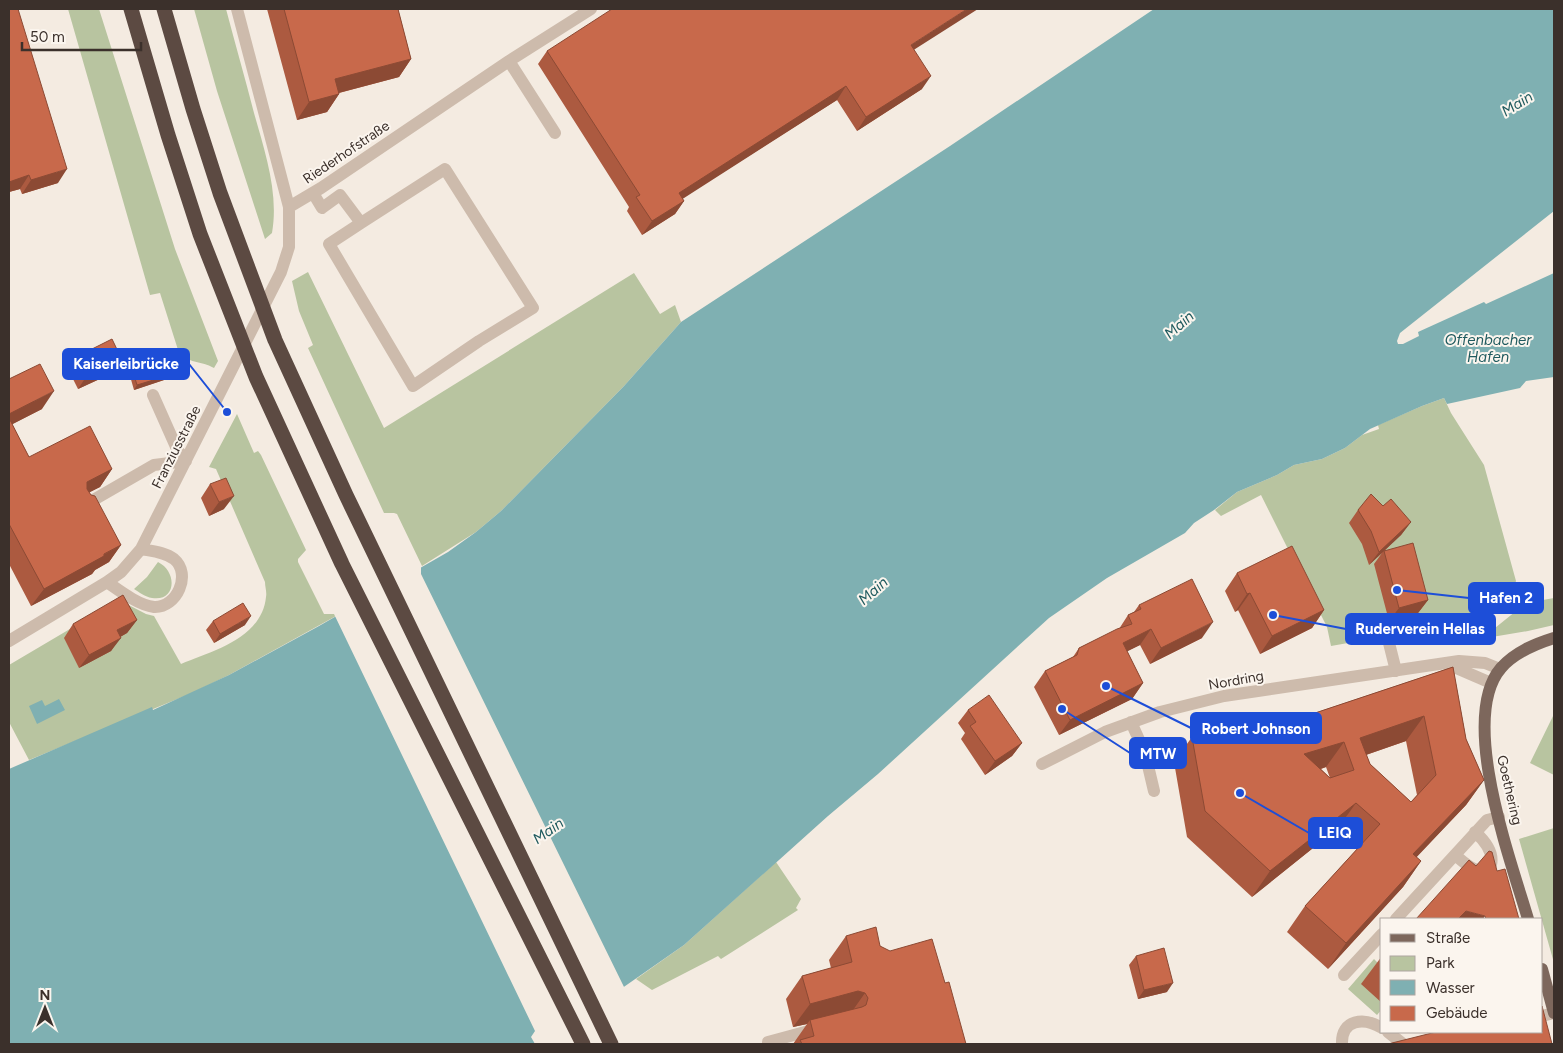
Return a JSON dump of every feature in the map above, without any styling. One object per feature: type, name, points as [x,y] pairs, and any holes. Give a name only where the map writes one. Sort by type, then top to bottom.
[{"type":"highway","points":[[131,9],[168,135],[200,234],[256,377],[342,564],[583,1044]]},
{"type":"highway","points":[[164,9],[220,193],[275,340],[312,424],[610,1044]]},
{"type":"main road","points":[[1500,668],[1519,653],[1538,643],[1554,638]]},
{"type":"main road","name":"Goethering","points":[[1500,668],[1492,683],[1484,712],[1484,732],[1489,776],[1528,918]]},
{"type":"main road","points":[[1543,973],[1554,1013]]},
{"type":"street","name":"Riederhofstraße","points":[[237,9],[289,207],[591,9]]},
{"type":"street","points":[[509,61],[554,133]]},
{"type":"street","points":[[445,169],[533,308],[413,386],[329,244],[361,223],[445,169]]},
{"type":"street","points":[[313,193],[322,208],[340,195],[361,223]]},
{"type":"street","name":"Franziusstraße","points":[[9,641],[106,582],[126,567],[141,549],[282,272],[289,247],[289,207]]},
{"type":"street","points":[[83,506],[154,465],[186,461],[177,449],[153,396]]},
{"type":"street","points":[[106,582],[144,604],[154,607],[171,602],[177,596],[180,587],[180,566],[174,559],[165,554],[141,549]]},
{"type":"street","points":[[1386,631],[1396,671]]},
{"type":"street","name":"Nordring","points":[[1042,764],[1105,732],[1131,722],[1160,712],[1224,696],[1445,664],[1473,662],[1491,664],[1500,668]]},
{"type":"street","points":[[1445,664],[1492,683]]},
{"type":"street","points":[[1131,722],[1145,753],[1154,791]]},
{"type":"street","points":[[1397,918],[1486,820],[1499,817]]},
{"type":"street","points":[[1455,855],[1474,870],[1485,869],[1491,865],[1491,856],[1486,842],[1475,832]]},
{"type":"street","points":[[1344,975],[1380,936]]},
{"type":"street","points":[[1342,1044],[1342,1035],[1350,1024],[1358,1021],[1380,1027]]},
{"type":"street","points":[[768,1044],[768,1042],[824,1028]]},
{"type":"street","points":[[1389,1033],[1403,1044]]},
{"type":"green space","points":[[68,9],[99,9],[175,249],[218,361],[214,368],[188,359],[179,353],[160,293],[150,295]]},
{"type":"green space","points":[[194,9],[226,9],[270,173],[274,218],[272,233],[265,239],[217,91]]},
{"type":"green space","points":[[308,272],[384,428],[634,273],[660,314],[675,305],[681,322],[624,386],[501,511],[476,532],[422,566],[397,514],[384,513],[308,348],[313,345],[299,311],[292,281]]},
{"type":"green space","points":[[1444,398],[1451,413],[1484,465],[1516,581],[1512,591],[1502,606],[1434,625],[1429,629],[1394,635],[1393,630],[1386,631],[1382,637],[1331,646],[1327,627],[1261,495],[1221,516],[1215,510],[1237,492],[1277,475],[1294,465],[1322,459],[1345,448],[1362,435],[1379,429],[1378,425]]},
{"type":"green space","points":[[237,414],[254,453],[258,451],[261,455],[306,550],[298,559],[298,562],[324,614],[335,614],[336,616],[229,675],[192,693],[29,760],[9,722],[9,665],[119,600],[146,614],[154,616],[181,664],[234,641],[256,623],[263,611],[266,597],[265,582],[216,469],[209,467]]},
{"type":"green space","points":[[158,562],[169,572],[172,585],[166,595],[160,598],[152,598],[134,589],[147,577]]},
{"type":"green space","points":[[1554,598],[1554,625],[1486,638],[1490,632],[1526,603]]},
{"type":"green space","points":[[1554,714],[1554,775],[1530,763]]},
{"type":"green space","points":[[1554,828],[1554,963],[1543,918],[1541,918],[1519,839]]},
{"type":"green space","points":[[776,862],[801,899],[796,908],[798,910],[721,959],[718,956],[652,990],[636,979],[684,945]]},
{"type":"green space","points":[[1374,959],[1380,965],[1380,1011],[1377,1015],[1348,989]]},
{"type":"water","points":[[1154,9],[1554,9],[1554,211],[1400,333],[1397,341],[1398,344],[1403,344],[1419,336],[1418,332],[1554,273],[1554,377],[1526,381],[1520,388],[1447,404],[1444,398],[1370,429],[1345,448],[1322,459],[1294,465],[1277,475],[1237,492],[1194,523],[1185,533],[1107,578],[1049,618],[878,774],[828,816],[684,945],[542,1044],[9,1044],[9,769],[152,707],[153,710],[229,675],[448,552],[501,511],[624,386],[681,322],[950,146]]},
{"type":"water","points":[[59,699],[65,710],[37,724],[29,706],[42,700],[45,706]]},
{"type":"pier","points":[[421,564],[421,574],[625,989],[547,1044],[535,1044],[531,1037],[535,1031],[334,614]]},
{"type":"building","points":[[9,9],[18,9],[67,169],[31,180],[29,175],[9,182]]},
{"type":"building","points":[[284,9],[398,9],[411,59],[335,79],[339,94],[309,102]]},
{"type":"building","points":[[612,9],[967,9],[911,45],[931,76],[866,117],[846,86],[679,193],[684,201],[652,221],[636,197],[640,195],[547,51]]},
{"type":"building","points":[[112,339],[123,362],[84,380],[74,358]]},
{"type":"building","points":[[170,360],[173,374],[137,385],[133,372]]},
{"type":"building","points":[[40,364],[54,391],[9,414],[9,379]]},
{"type":"building","points":[[9,418],[29,457],[90,426],[112,469],[87,482],[87,489],[91,495],[95,496],[121,545],[44,589],[9,524]]},
{"type":"building","points":[[226,478],[234,496],[219,502],[210,484]]},
{"type":"building","points":[[1371,494],[1383,506],[1391,499],[1411,522],[1379,552],[1371,531],[1358,510]]},
{"type":"building","points":[[1413,543],[1428,600],[1399,608],[1384,551]]},
{"type":"building","points":[[1292,546],[1324,610],[1272,636],[1250,593],[1247,594],[1237,573]]},
{"type":"building","points":[[1192,579],[1213,622],[1161,648],[1151,629],[1123,643],[1143,683],[1070,720],[1045,671],[1077,655],[1079,648],[1117,629],[1132,624],[1128,615],[1141,609],[1139,605]]},
{"type":"building","points":[[123,595],[137,620],[117,630],[121,638],[89,655],[73,624]]},
{"type":"building","points":[[243,603],[251,616],[220,634],[213,621]]},
{"type":"building","points":[[1453,667],[1466,739],[1484,780],[1413,854],[1421,861],[1346,943],[1305,906],[1380,824],[1356,803],[1270,871],[1205,811],[1192,737],[1306,716]],"holes":[[[1424,716],[1436,775],[1411,802],[1370,764],[1360,738]],[[1344,742],[1354,770],[1330,778],[1304,754]]]},
{"type":"building","points":[[989,695],[1022,743],[995,761],[970,726],[976,722],[968,710]]},
{"type":"building","points":[[1489,851],[1492,852],[1497,871],[1505,869],[1519,918],[1486,918],[1485,916],[1466,911],[1459,918],[1417,918],[1469,860],[1476,866]]},
{"type":"building","points":[[876,927],[880,946],[890,951],[932,939],[945,983],[949,982],[966,1044],[802,1044],[800,1040],[814,1036],[810,1020],[862,1007],[866,1005],[868,998],[865,993],[858,991],[810,1004],[802,976],[852,962],[846,936]]},
{"type":"building","points":[[1164,948],[1173,983],[1144,990],[1136,956]]},
{"type":"building","points":[[1543,1010],[1552,1044],[1388,1044],[1432,1033],[1543,1033]]},
{"type":"place","name":"Kaiserleibrücke","points":[[227,412]]},
{"type":"place","name":"Hafen 2","points":[[1397,590]]},
{"type":"place","name":"Ruderverein Hellas","points":[[1273,615]]},
{"type":"place","name":"Robert Johnson","points":[[1106,686]]},
{"type":"place","name":"MTW","points":[[1062,709]]},
{"type":"place","name":"LEIQ","points":[[1240,793]]},
{"type":"water label","name":"Main","points":[[1517,104]]},
{"type":"water label","name":"Main","points":[[1179,325]]},
{"type":"water label","name":"Offenbacher Hafen","points":[[1488,348]]},
{"type":"water label","name":"Main","points":[[873,591]]},
{"type":"water label","name":"Main","points":[[548,831]]}]
